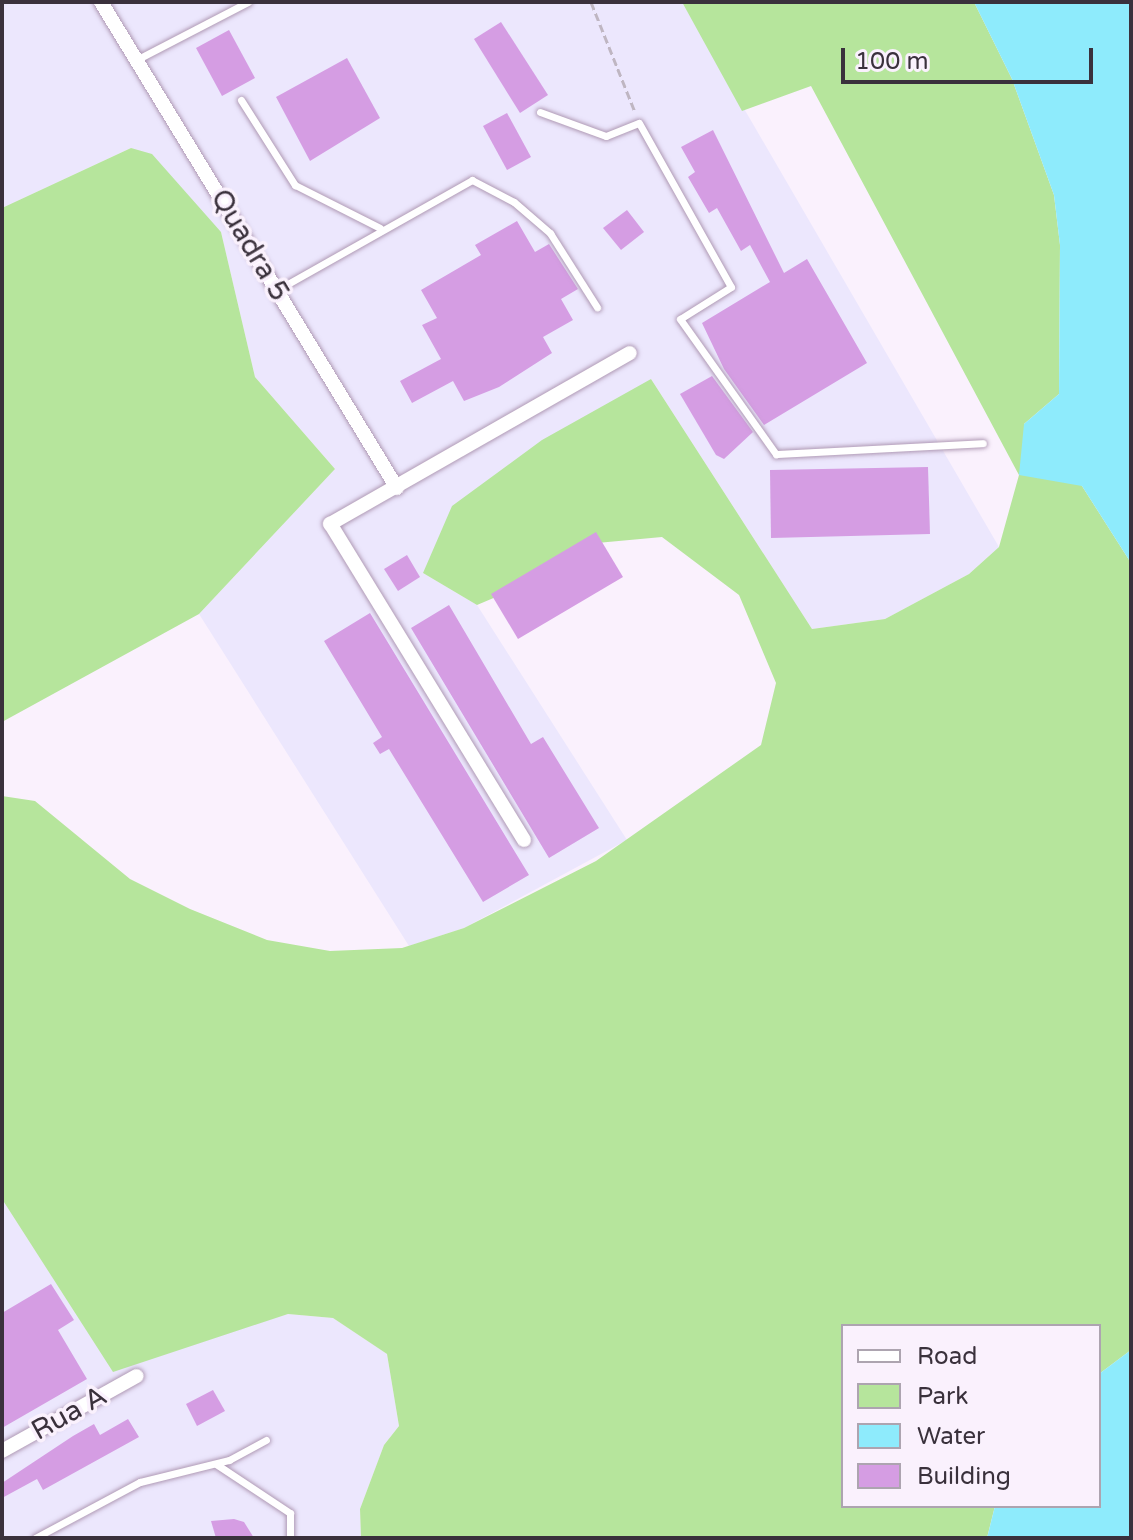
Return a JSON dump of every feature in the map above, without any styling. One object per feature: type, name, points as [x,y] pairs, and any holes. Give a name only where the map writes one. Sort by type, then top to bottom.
[{"type":"street","name":"Quadra 5","points":[[101,2],[397,488]]},
{"type":"street","points":[[524,840],[330,524],[630,353]]},
{"type":"street","name":"Rua A","points":[[2,1451],[137,1376]]},
{"type":"lane","points":[[136,60],[248,2]]},
{"type":"lane","points":[[241,100],[295,185],[380,228]]},
{"type":"lane","points":[[540,112],[606,136],[639,123],[731,287],[680,319],[776,454],[983,443]]},
{"type":"lane","points":[[277,290],[380,228],[472,180],[514,202],[550,233],[597,307]]},
{"type":"lane","points":[[35,1538],[140,1482],[216,1464],[266,1440]]},
{"type":"lane","points":[[216,1464],[290,1513],[290,1538]]},
{"type":"path","points":[[591,2],[639,123]]},
{"type":"shaded area","points":[[2,2],[682,2],[999,547],[969,574],[885,619],[812,629],[651,379],[423,573],[477,605],[627,840],[464,928],[409,946],[199,614],[335,469],[255,377],[221,232],[131,148],[2,208]]},
{"type":"shaded area","points":[[2,1199],[111,1368],[288,1314],[333,1318],[387,1354],[399,1426],[384,1445],[360,1509],[361,1538],[2,1538]]},
{"type":"green space","points":[[682,2],[974,2],[1012,79],[1054,195],[1060,245],[1059,394],[1024,424],[1082,486],[1131,563],[1131,1350],[1101,1372],[1101,1324],[841,1324],[841,1508],[994,1508],[987,1538],[361,1538],[360,1509],[384,1445],[399,1426],[387,1354],[333,1318],[288,1314],[113,1372],[2,1199],[2,796],[35,801],[130,879],[190,909],[267,940],[330,951],[402,948],[464,928],[596,861],[761,745],[776,683],[739,595],[662,537],[597,543],[552,573],[477,605],[423,573],[452,506],[542,440],[651,379],[812,629],[885,619],[969,574],[999,547],[1019,475],[811,86],[742,111]]},
{"type":"green space","points":[[131,148],[152,154],[221,232],[255,377],[335,469],[199,614],[2,722],[2,208]]},
{"type":"water","points":[[974,2],[1131,2],[1131,563],[1082,486],[1019,475],[1024,424],[1059,394],[1060,245],[1054,195],[1012,79]]},
{"type":"water","points":[[1131,1350],[1131,1538],[987,1538],[994,1508],[1101,1508],[1101,1372]]},
{"type":"building","points":[[501,22],[548,95],[520,113],[474,39]]},
{"type":"building","points":[[229,30],[255,78],[222,96],[196,48]]},
{"type":"building","points":[[347,58],[380,118],[310,161],[276,97]]},
{"type":"building","points":[[507,113],[531,157],[507,170],[483,126]]},
{"type":"building","points":[[713,130],[784,273],[807,259],[867,363],[764,425],[724,369],[702,323],[770,282],[750,245],[741,251],[717,208],[709,213],[688,177],[695,172],[681,147]]},
{"type":"building","points":[[627,210],[644,232],[621,250],[603,228]]},
{"type":"building","points":[[517,221],[535,252],[549,244],[578,289],[561,299],[573,320],[543,337],[552,353],[499,387],[464,401],[453,381],[412,403],[400,381],[441,359],[422,325],[437,318],[421,290],[481,255],[475,245]]},
{"type":"building","points":[[712,376],[753,432],[724,459],[716,455],[680,394]]},
{"type":"building","points":[[928,467],[930,534],[771,538],[770,470]]},
{"type":"building","points":[[596,532],[623,577],[518,639],[491,594]]},
{"type":"building","points":[[407,555],[420,577],[398,591],[384,569]]},
{"type":"building","points":[[449,605],[531,744],[543,737],[599,828],[549,858],[411,628]]},
{"type":"building","points":[[370,613],[529,875],[483,902],[389,749],[380,754],[373,743],[382,737],[324,641]]},
{"type":"building","points":[[51,1284],[74,1320],[58,1330],[87,1379],[2,1428],[2,1313]]},
{"type":"building","points":[[213,1390],[225,1411],[197,1426],[186,1404]]},
{"type":"building","points":[[128,1419],[139,1437],[43,1490],[37,1479],[2,1498],[2,1483],[73,1436],[94,1424],[100,1435]]},
{"type":"building","points":[[234,1519],[244,1522],[254,1538],[216,1538],[211,1521]]}]
